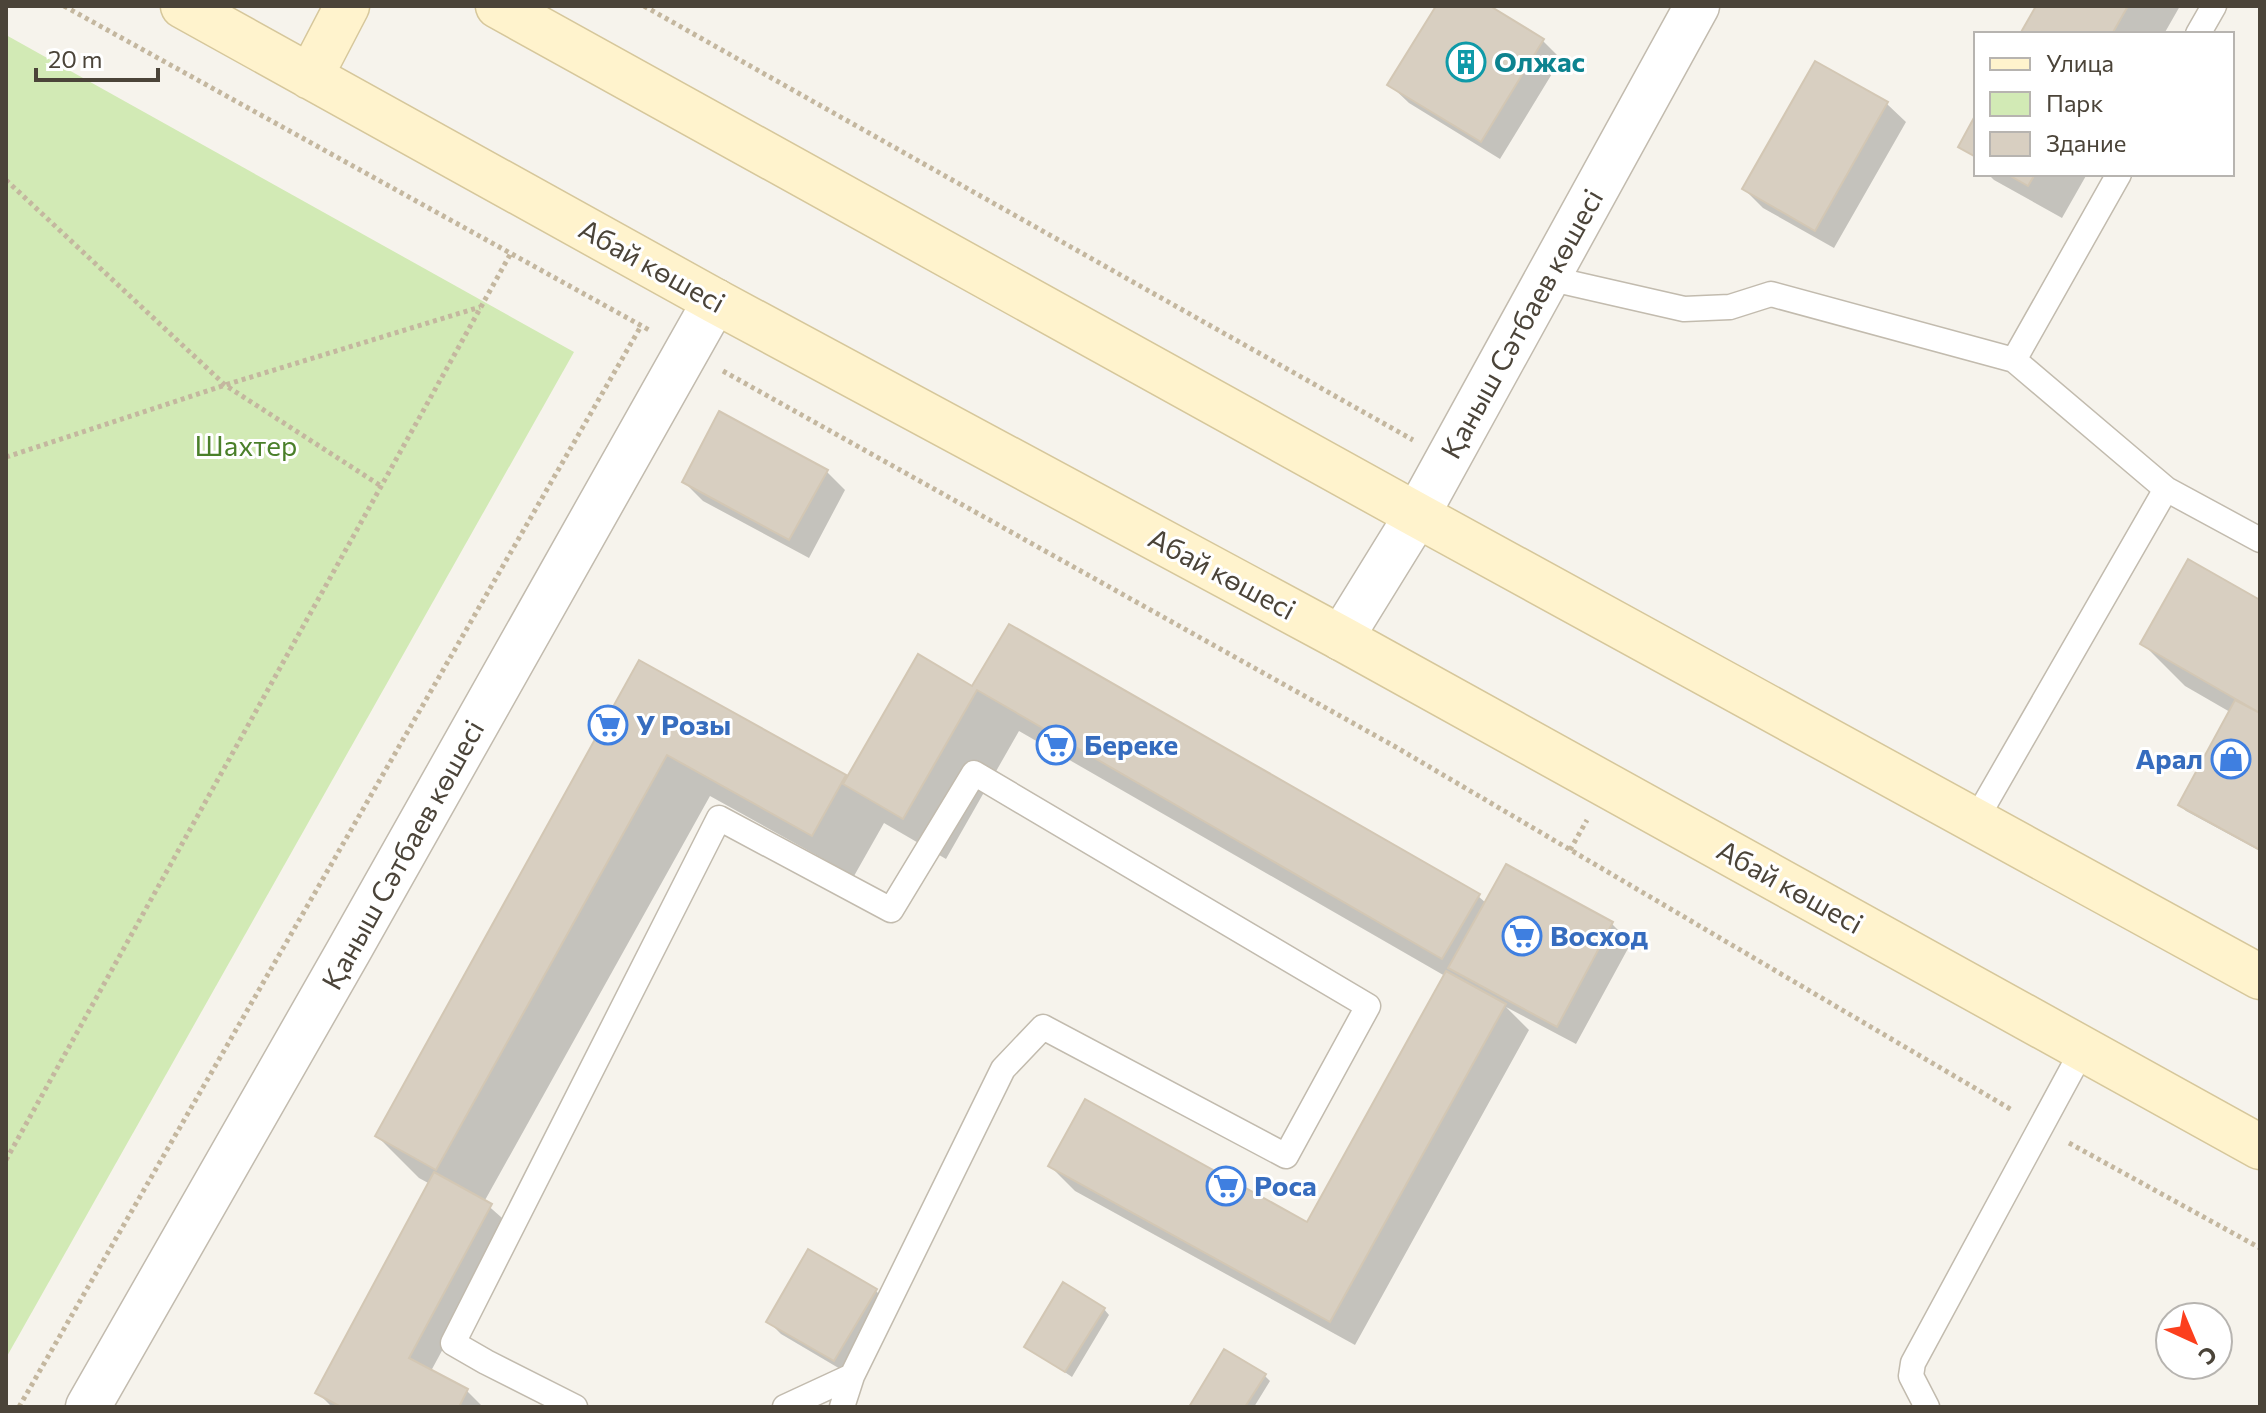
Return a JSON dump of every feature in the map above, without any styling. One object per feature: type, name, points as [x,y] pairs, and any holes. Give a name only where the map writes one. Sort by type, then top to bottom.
[{"type":"main road","name":"Абай көшесі","points":[[183,6],[715,301],[1341,638],[2260,1147]]},
{"type":"main road","points":[[310,77],[347,6]]},
{"type":"main road","points":[[498,6],[2260,977]]},
{"type":"street","name":"Қаныш Сәтбаев көшесі","points":[[1341,638],[1448,460],[1697,6]]},
{"type":"street","name":"Қаныш Сәтбаев көшесі","points":[[88,1407],[715,301]]},
{"type":"lane","points":[[2199,32],[2214,6]]},
{"type":"lane","points":[[2014,360],[2118,176]]},
{"type":"lane","points":[[1548,278],[1684,309],[1730,307],[1771,294],[2014,360],[2166,489],[2260,540]]},
{"type":"lane","points":[[1975,821],[2166,489]]},
{"type":"lane","points":[[575,1407],[453,1343],[719,818],[891,910],[974,773],[1368,1006],[1286,1156],[1043,1027],[1003,1069],[852,1376],[842,1407]]},
{"type":"lane","points":[[1927,1407],[1911,1376],[1913,1363],[2083,1049]]},
{"type":"lane","points":[[785,1407],[852,1376]]},
{"type":"path","points":[[64,6],[1394,746],[2041,1128],[2260,1248]]},
{"type":"path","points":[[644,6],[1448,460]]},
{"type":"path","points":[[6,180],[225,385],[381,486]]},
{"type":"path","points":[[6,1160],[511,253]]},
{"type":"path","points":[[6,457],[481,306]]},
{"type":"path","points":[[19,1407],[641,326]]},
{"type":"green space","name":"Шахтер","points":[[6,35],[574,352],[6,1358]]},
{"type":"building","name":"Олжас","points":[[1436,6],[1490,6],[1544,39],[1481,142],[1387,85]]},
{"type":"building","points":[[2036,6],[2128,6],[2113,32],[2021,32]]},
{"type":"building","points":[[1815,61],[1888,102],[1815,231],[1742,189]]},
{"type":"building","points":[[1974,118],[1974,156],[1958,147]]},
{"type":"building","points":[[2010,176],[2034,176],[2028,186]]},
{"type":"building","points":[[719,411],[828,470],[789,540],[682,482]]},
{"type":"building","points":[[2188,559],[2260,600],[2260,713],[2140,644]]},
{"type":"building","points":[[1009,624],[1480,894],[1442,959],[977,690],[903,819],[843,784],[918,654],[972,686]]},
{"type":"building","points":[[639,660],[846,775],[812,836],[667,755],[436,1170],[375,1136]]},
{"type":"building","name":"Арал","points":[[2235,700],[2260,713],[2260,850],[2178,805]]},
{"type":"building","points":[[1506,864],[1613,922],[1557,1027],[1448,968]]},
{"type":"building","points":[[1446,971],[1506,1004],[1330,1322],[1048,1166],[1085,1099],[1307,1222]]},
{"type":"building","points":[[434,1172],[492,1204],[409,1358],[468,1389],[459,1407],[341,1407],[315,1393]]},
{"type":"building","points":[[808,1249],[877,1289],[834,1361],[766,1322]]},
{"type":"building","points":[[1063,1282],[1105,1308],[1065,1372],[1024,1347]]},
{"type":"building","points":[[1224,1349],[1266,1374],[1245,1407],[1189,1407]]},
{"type":"place","name":"Олжас","points":[[1466,62]]},
{"type":"place","name":"У Розы","points":[[608,725]]},
{"type":"place","name":"Береке","points":[[1056,745]]},
{"type":"place","name":"Арал","points":[[2231,759]]},
{"type":"place","name":"Восход","points":[[1522,936]]},
{"type":"place","name":"Роса","points":[[1226,1186]]}]
